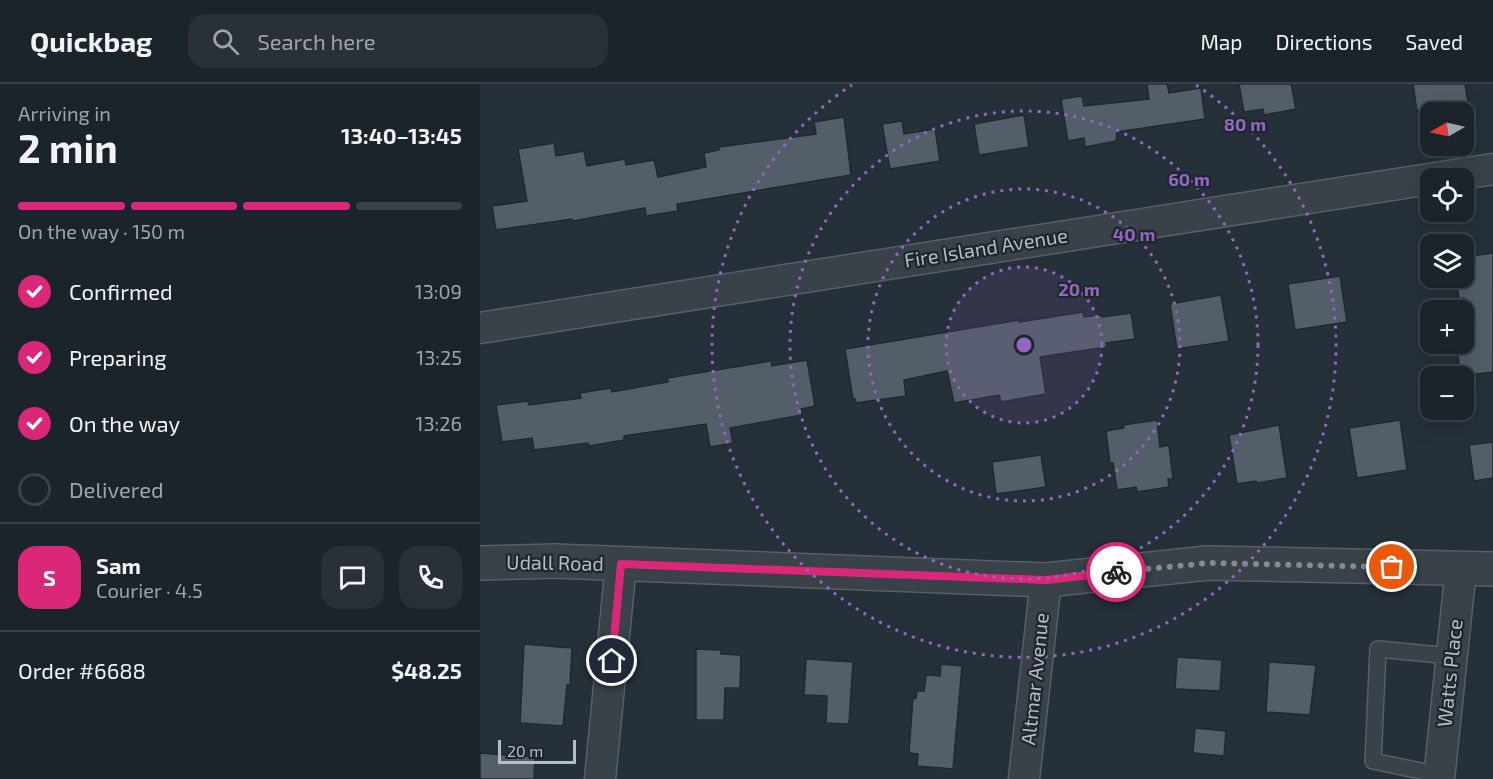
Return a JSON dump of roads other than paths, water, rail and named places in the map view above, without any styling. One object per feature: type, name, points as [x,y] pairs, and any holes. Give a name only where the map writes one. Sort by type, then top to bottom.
[{"type":"street","name":"Fire Island Avenue","points":[[480,328],[1493,169]]},
{"type":"street","name":"Udall Road","points":[[480,562],[555,561],[1046,580],[1208,563],[1493,569]]},
{"type":"street","points":[[600,779],[621,564]]},
{"type":"street","name":"Watts Place","points":[[1439,777],[1461,568]]},
{"type":"street","name":"Altmar Avenue","points":[[1024,779],[1046,580]]},
{"type":"lane","points":[[1439,777],[1372,761],[1378,649],[1451,656]]}]
